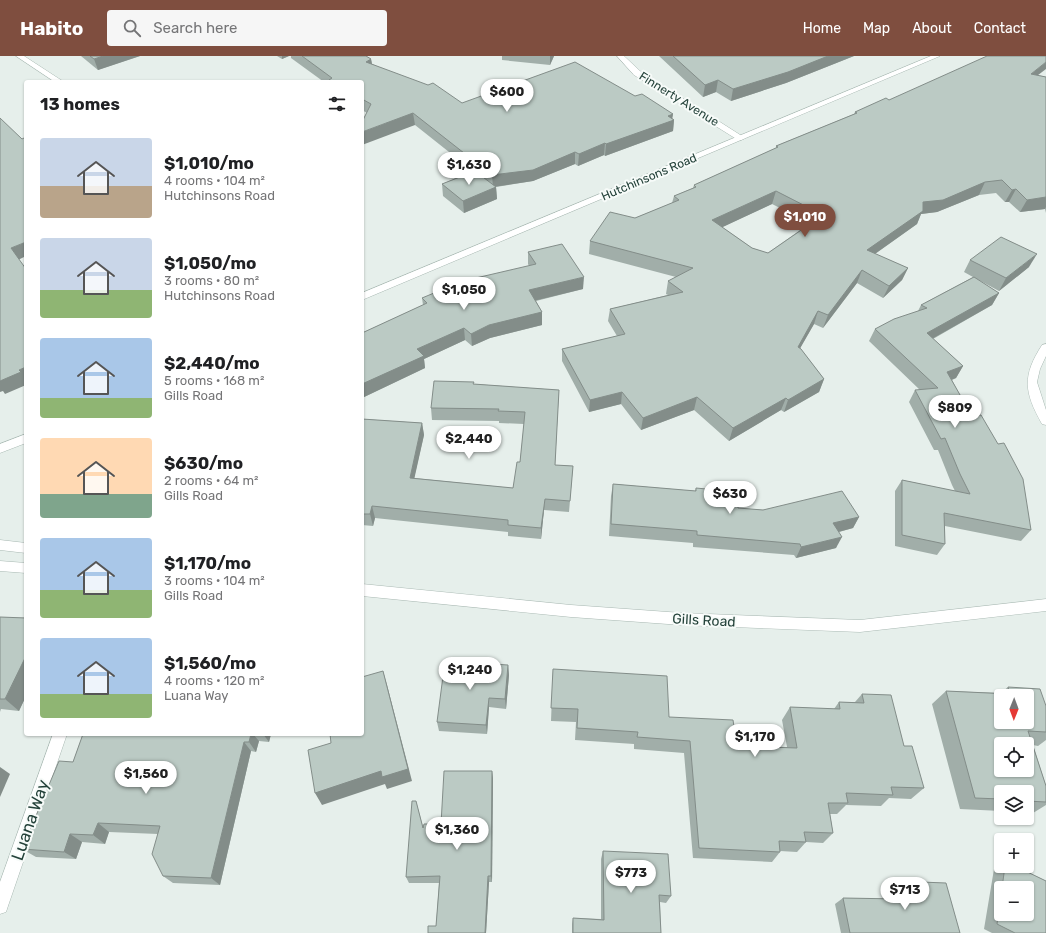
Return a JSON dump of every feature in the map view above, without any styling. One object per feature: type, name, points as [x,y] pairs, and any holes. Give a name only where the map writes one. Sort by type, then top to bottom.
[{"type":"street","points":[[19,56],[57,80]]},
{"type":"street","name":"Finnerty Avenue","points":[[620,56],[637,73],[741,138]]},
{"type":"street","name":"Hutchinsons Road","points":[[364,296],[936,56]]},
{"type":"street","points":[[1046,347],[1041,354],[1032,382],[1041,412],[1046,421]]},
{"type":"street","points":[[0,449],[24,439]]},
{"type":"street","points":[[0,545],[24,548]]},
{"type":"street","points":[[0,566],[24,568]]},
{"type":"street","name":"Gills Road","points":[[364,590],[571,611],[682,619],[860,626],[1046,604]]},
{"type":"street","name":"Luana Way","points":[[0,906],[59,736]]},
{"type":"building","points":[[90,56],[103,56],[94,59]]},
{"type":"building","points":[[302,56],[366,56],[371,59],[366,62],[428,85],[433,83],[462,103],[575,62],[635,96],[642,94],[673,114],[668,116],[674,120],[606,144],[605,143],[579,154],[575,152],[533,170],[492,175],[413,113],[364,131],[364,118],[371,104],[364,100],[364,80],[329,80],[332,78]]},
{"type":"building","points":[[673,56],[828,56],[788,72],[733,89],[718,80],[705,85]]},
{"type":"building","points":[[987,56],[1046,56],[1046,62],[1031,74],[1046,77],[1046,197],[1027,200],[1016,189],[1012,190],[1002,180],[985,182],[943,200],[923,202],[923,211],[867,250],[908,268],[889,286],[862,270],[828,315],[818,311],[798,347],[824,379],[788,400],[786,398],[733,428],[697,397],[643,418],[622,392],[590,400],[562,349],[625,334],[610,309],[683,292],[668,281],[693,268],[590,241],[610,212],[635,218],[679,200],[674,196],[696,187],[694,185],[778,147],[776,146],[857,113],[855,112],[886,98],[889,100]],"holes":[[[776,191],[823,215],[768,253],[752,248],[712,220]]]},
{"type":"building","points":[[0,118],[22,139],[24,138],[24,243],[11,248],[24,266],[24,368],[19,370],[21,372],[0,381]]},
{"type":"building","points":[[475,171],[496,187],[463,201],[442,184]]},
{"type":"building","points":[[1001,237],[1037,254],[1006,278],[970,260]]},
{"type":"building","points":[[562,244],[584,277],[529,290],[542,312],[489,325],[471,334],[464,328],[417,349],[424,356],[364,383],[364,332],[427,303],[422,298],[463,281],[536,264],[528,252]]},
{"type":"building","points":[[974,277],[999,293],[927,333],[963,366],[947,372],[972,416],[981,415],[998,444],[1004,443],[1023,479],[1031,530],[944,513],[945,544],[902,535],[902,480],[970,494],[945,438],[941,439],[915,390],[938,388],[875,329],[894,319],[927,308],[921,305]]},
{"type":"building","points":[[434,381],[474,382],[473,384],[559,390],[555,465],[573,466],[570,501],[545,499],[541,528],[508,525],[508,520],[372,506],[370,514],[364,514],[364,419],[422,423],[410,478],[513,488],[517,462],[520,462],[525,412],[498,411],[499,409],[431,408]]},
{"type":"building","points":[[613,484],[696,491],[696,488],[737,492],[738,508],[763,510],[842,491],[859,517],[833,523],[842,537],[801,547],[800,544],[697,535],[697,531],[611,524]]},
{"type":"building","points":[[0,617],[24,618],[24,660],[5,699],[0,699]]},
{"type":"building","points":[[445,661],[508,665],[505,699],[489,698],[486,725],[437,722]]},
{"type":"building","points":[[553,669],[667,676],[669,717],[733,720],[737,746],[797,748],[790,707],[840,709],[839,702],[864,703],[862,694],[891,695],[904,746],[912,746],[924,788],[891,787],[893,795],[846,793],[848,803],[828,803],[833,833],[804,832],[806,842],[779,841],[780,852],[699,848],[690,741],[637,737],[638,732],[577,728],[578,709],[551,708]]},
{"type":"building","points":[[383,671],[408,769],[382,777],[381,771],[315,793],[308,750],[331,743],[330,736],[364,736],[364,676]]},
{"type":"building","points":[[1008,687],[1040,689],[1046,706],[1046,732],[1028,731],[1030,737],[994,737],[994,777],[1034,777],[1034,749],[1046,786],[1046,802],[1034,801],[1034,785],[994,785],[994,799],[975,798],[946,691],[994,693],[994,729],[1034,729],[1034,689],[1009,689]]},
{"type":"building","points":[[82,736],[250,736],[249,742],[244,742],[211,878],[163,876],[152,854],[160,826],[98,823],[93,835],[70,834],[64,852],[22,849],[59,761],[73,762]]},
{"type":"building","points":[[444,771],[492,771],[491,876],[488,876],[485,933],[428,933],[428,926],[436,926],[440,876],[406,877],[412,801],[416,801],[423,828],[424,824],[441,824]]},
{"type":"building","points":[[603,851],[668,854],[671,896],[659,895],[661,933],[573,933],[573,918],[604,920]]},
{"type":"building","points":[[1004,873],[1029,873],[1046,881],[1046,933],[1015,933],[997,924],[997,921],[1034,921],[1034,881],[1003,881]]},
{"type":"building","points":[[895,881],[946,883],[960,933],[850,933],[843,898],[899,899]]}]
